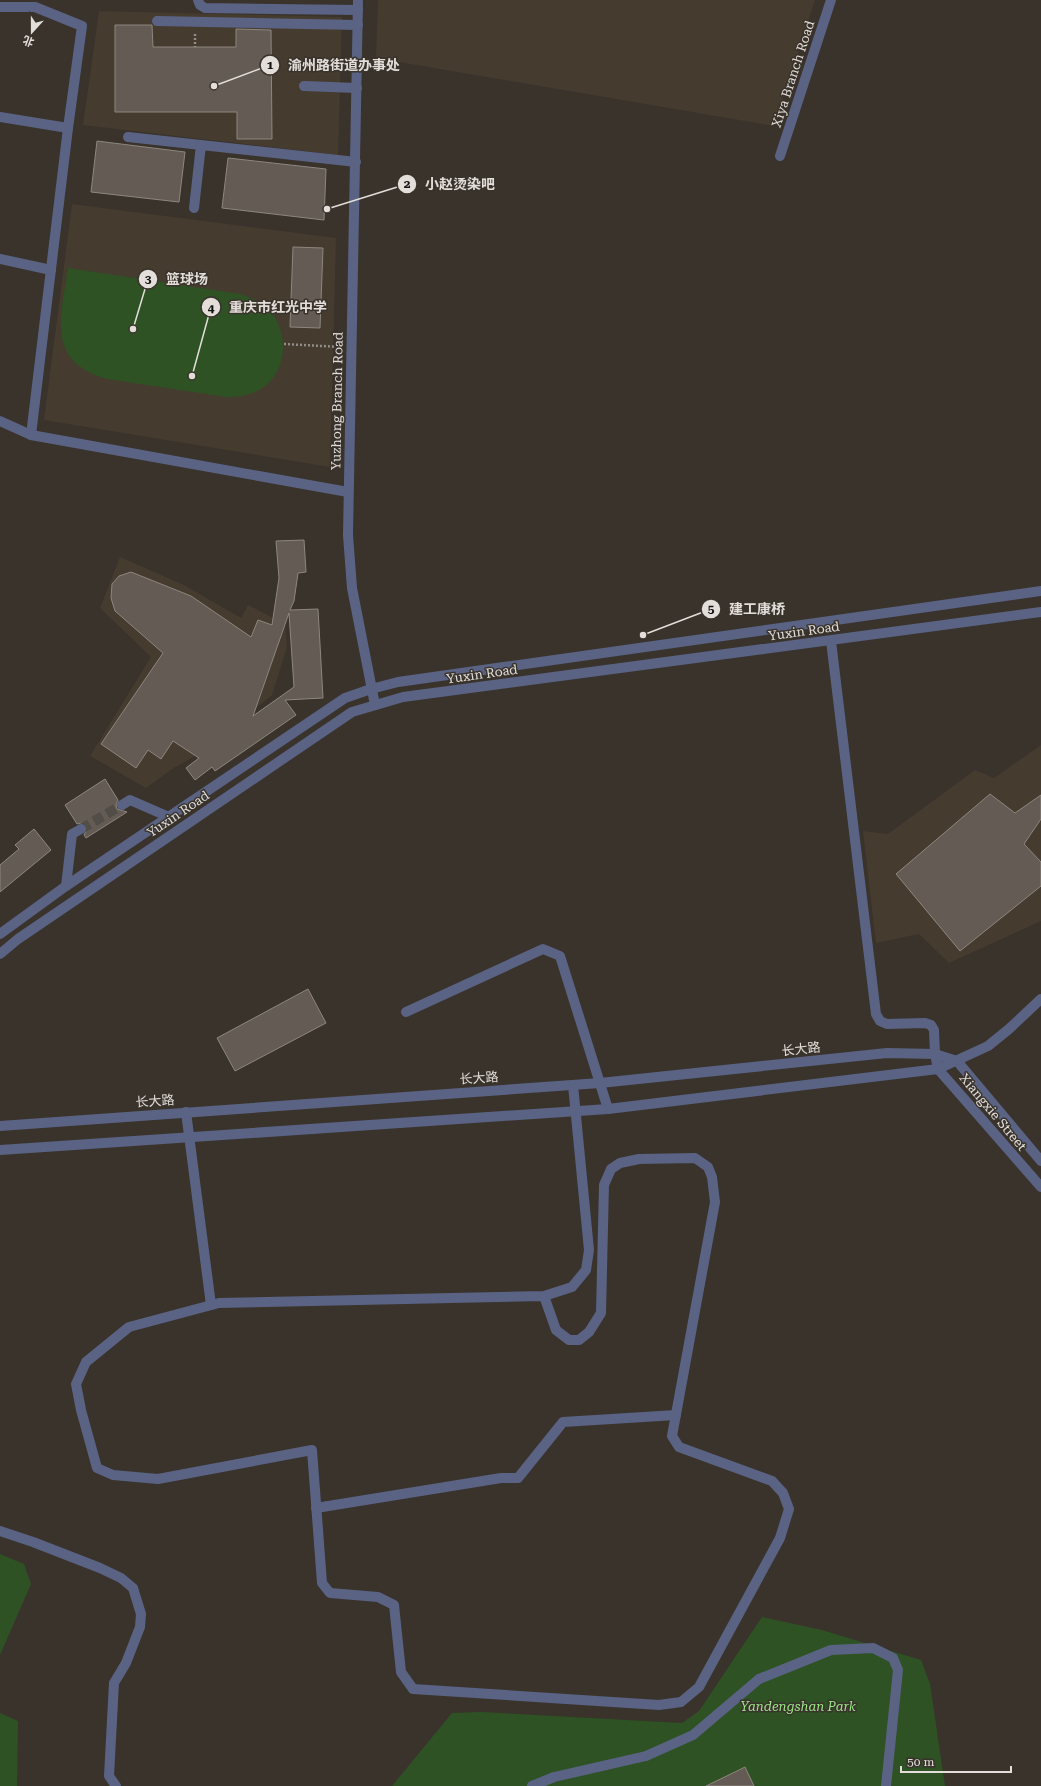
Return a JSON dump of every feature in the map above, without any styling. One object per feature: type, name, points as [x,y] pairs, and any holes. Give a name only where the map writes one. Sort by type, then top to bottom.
[{"type":"street","points":[[198,0],[200,5],[205,8],[358,5]]},
{"type":"street","name":"Xiya Branch Road","points":[[780,156],[831,0]]},
{"type":"street","name":"Yuzhong Branch Road","points":[[358,5],[348,535],[352,588],[375,704]]},
{"type":"street","points":[[0,7],[35,7],[82,26],[68,128],[31,435]]},
{"type":"street","points":[[157,21],[358,25]]},
{"type":"street","points":[[304,86],[357,88]]},
{"type":"street","points":[[0,117],[68,128]]},
{"type":"street","points":[[128,137],[356,162]]},
{"type":"street","points":[[194,208],[201,145]]},
{"type":"street","points":[[0,260],[51,270]]},
{"type":"street","points":[[0,421],[31,435],[348,492]]},
{"type":"street","name":"Yuxin Road","points":[[0,934],[66,886],[345,698],[371,688],[398,682],[1041,591]]},
{"type":"street","name":"Yuxin Road","points":[[0,954],[18,939],[352,712],[375,704],[403,698],[1041,612]]},
{"type":"street","points":[[0,1150],[608,1109],[938,1069],[935,1054],[934,1030],[931,1025],[925,1023],[887,1024],[880,1021],[876,1014],[831,641]]},
{"type":"street","points":[[122,805],[130,800],[169,817]]},
{"type":"street","points":[[66,886],[72,834],[81,829]]},
{"type":"street","points":[[406,1012],[544,949],[560,956],[608,1109]]},
{"type":"street","name":"Xiangxie Street","points":[[1041,999],[1009,1029],[988,1046],[938,1069],[1041,1187]]},
{"type":"street","name":"长大路","points":[[0,1126],[600,1083],[887,1053],[935,1054],[957,1061]]},
{"type":"street","name":"Xiangxie Street","points":[[957,1061],[1041,1162]]},
{"type":"street","points":[[544,1296],[556,1330],[569,1340],[579,1340],[589,1332],[601,1313],[604,1185],[611,1169],[620,1163],[638,1158],[695,1158],[708,1167],[712,1177],[715,1202],[672,1436],[679,1447],[772,1481],[783,1493],[789,1509],[780,1538],[699,1687],[681,1702],[659,1705],[413,1689],[401,1672],[394,1605],[378,1597],[330,1593],[322,1583],[312,1450],[158,1479],[113,1475],[97,1468],[81,1410],[76,1384],[86,1362],[129,1327],[219,1303],[544,1296],[572,1287],[586,1270],[589,1250],[573,1085]]},
{"type":"street","points":[[186,1112],[211,1305]]},
{"type":"street","points":[[316,1508],[501,1478],[518,1478],[563,1422],[676,1415]]},
{"type":"street","points":[[0,1531],[34,1542],[100,1568],[121,1578],[133,1588],[140,1614],[140,1627],[126,1663],[114,1683],[109,1776],[116,1786]]},
{"type":"street","points":[[532,1786],[554,1777],[646,1756],[693,1735],[759,1680],[831,1650],[873,1648],[893,1658],[898,1670],[886,1786]]},
{"type":"path","points":[[284,344],[352,347]]},
{"type":"shaded area","points":[[378,0],[815,0],[774,126],[376,58]]},
{"type":"shaded area","points":[[99,11],[342,17],[338,155],[83,125]]},
{"type":"shaded area","points":[[72,204],[336,238],[330,467],[44,420]]},
{"type":"shaded area","points":[[120,557],[184,585],[241,618],[248,605],[285,624],[287,647],[272,695],[195,756],[172,769],[146,788],[90,756],[151,657],[100,608]]},
{"type":"shaded area","points":[[1041,745],[1041,921],[949,963],[919,934],[876,943],[863,831],[888,834],[975,770],[994,778]]},
{"type":"green space","points":[[68,268],[240,294],[257,301],[271,312],[277,321],[281,332],[283,354],[280,365],[275,375],[259,390],[251,394],[235,397],[226,397],[107,379],[87,371],[74,361],[66,349],[62,335],[62,303]]},
{"type":"green space","points":[[0,1554],[24,1564],[31,1584],[0,1655]]},
{"type":"green space","name":"Yandengshan Park","points":[[762,1617],[822,1630],[921,1660],[930,1684],[945,1786],[392,1786],[452,1713],[482,1712],[682,1723],[699,1711]]},
{"type":"green space","points":[[0,1713],[18,1721],[17,1786],[0,1786]]},
{"type":"building","points":[[115,25],[152,25],[153,47],[236,47],[236,29],[271,30],[272,139],[237,139],[237,112],[115,112]]},
{"type":"building","points":[[97,141],[185,152],[179,202],[91,192]]},
{"type":"building","points":[[228,158],[326,169],[324,220],[222,208]]},
{"type":"building","points":[[293,247],[323,248],[320,328],[290,327]]},
{"type":"building","points":[[304,540],[306,572],[298,573],[294,601],[290,610],[318,609],[323,698],[285,700],[296,715],[215,771],[212,767],[195,780],[186,768],[199,758],[173,741],[161,759],[148,750],[136,768],[101,744],[163,653],[115,611],[111,598],[112,584],[119,576],[131,572],[191,596],[251,637],[258,620],[272,625],[279,578],[276,541]],"holes":[[[289,613],[294,687],[253,716]]]},
{"type":"building","points":[[105,779],[118,800],[116,805],[117,809],[127,812],[86,838],[84,835],[87,829],[86,826],[81,823],[77,824],[65,805]]},
{"type":"building","points":[[990,794],[1015,813],[1041,795],[1041,819],[1024,844],[1041,862],[1041,886],[960,951],[896,874]]},
{"type":"building","points":[[34,829],[51,850],[0,892],[0,865],[19,849],[15,845]]},
{"type":"building","points":[[308,989],[326,1023],[235,1071],[217,1038]]},
{"type":"building","points":[[745,1767],[754,1786],[706,1786],[737,1771]]},
{"type":"tunnel","points":[[81,829],[122,805]]},
{"type":"place","name":"渝州路街道办事处","points":[[214,86]]},
{"type":"place","name":"小赵烫染吧","points":[[327,209]]},
{"type":"place","name":"篮球场","points":[[133,329]]},
{"type":"place","name":"重庆市红光中学","points":[[192,376]]},
{"type":"place","name":"建工康桥","points":[[643,635]]}]
